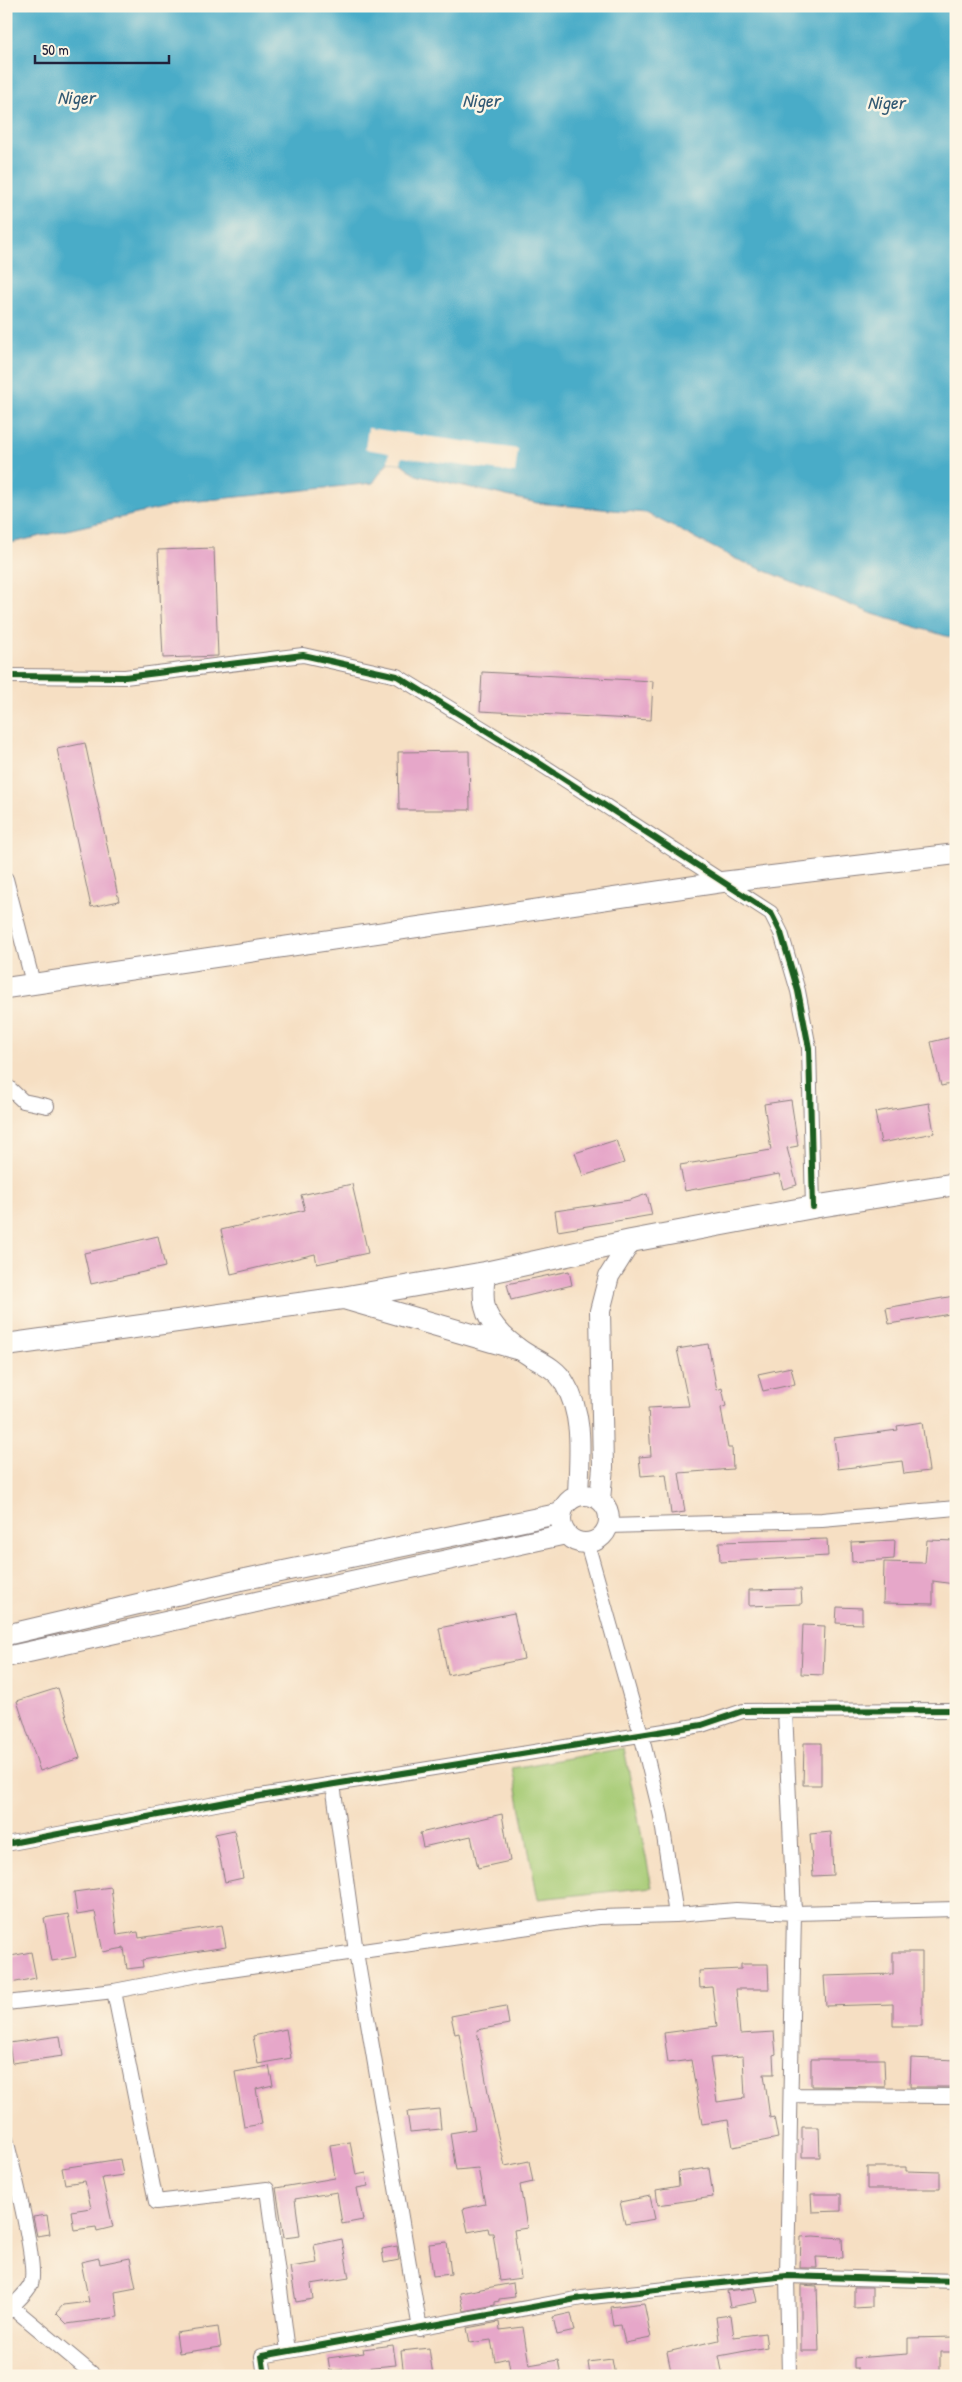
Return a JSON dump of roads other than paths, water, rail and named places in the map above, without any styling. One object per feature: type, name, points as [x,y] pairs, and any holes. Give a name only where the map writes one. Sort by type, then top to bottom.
[{"type":"main road","points":[[6,1345],[342,1298],[485,1272],[632,1241],[813,1207],[956,1184]]},
{"type":"main road","points":[[342,1298],[516,1348]]},
{"type":"street","points":[[6,676],[125,677],[303,655],[397,676],[536,761],[771,913],[781,933],[798,991],[809,1048],[813,1207]]},
{"type":"street","points":[[6,988],[722,882],[956,854]]},
{"type":"street","points":[[6,879],[33,983]]},
{"type":"street","points":[[6,1085],[23,1101],[47,1106]]},
{"type":"street","points":[[600,1500],[603,1467],[600,1311],[609,1276],[632,1241]]},
{"type":"street","points":[[485,1272],[483,1295],[485,1309],[493,1323],[516,1348],[550,1367],[565,1382],[575,1406],[580,1442],[578,1496]]},
{"type":"street","points":[[586,1495],[600,1500],[610,1516],[609,1526],[597,1541],[579,1542],[566,1534],[562,1527],[562,1513],[565,1505],[578,1496],[586,1495]]},
{"type":"street","points":[[609,1526],[822,1520],[956,1508]]},
{"type":"street","points":[[562,1513],[236,1581],[13,1633],[16,1655],[566,1534]]},
{"type":"street","points":[[587,1543],[641,1734],[661,1816],[676,1915]]},
{"type":"street","points":[[400,1546],[406,1568]]},
{"type":"street","points":[[236,1581],[242,1605]]},
{"type":"street","points":[[785,1710],[794,1913],[787,2276],[789,2376]]},
{"type":"street","points":[[6,1844],[333,1784],[702,1725],[743,1711],[956,1710]]},
{"type":"street","points":[[333,1784],[356,1952],[420,2329]]},
{"type":"street","points":[[6,2003],[114,1991],[204,1974],[599,1917],[676,1915],[736,1910],[794,1913],[956,1909]]},
{"type":"street","points":[[114,1991],[156,2202],[267,2189],[288,2351]]},
{"type":"street","points":[[791,2095],[956,2096]]},
{"type":"street","points":[[6,2138],[30,2250],[32,2274],[31,2284],[8,2307],[95,2376]]},
{"type":"street","points":[[265,2376],[262,2356],[420,2329],[582,2298],[787,2276],[956,2281]]},
{"type":"water","name":"Niger","points":[[6,6],[956,6],[956,639],[873,614],[736,559],[646,513],[537,503],[416,475],[401,463],[388,462],[373,483],[189,502],[6,544]]}]
